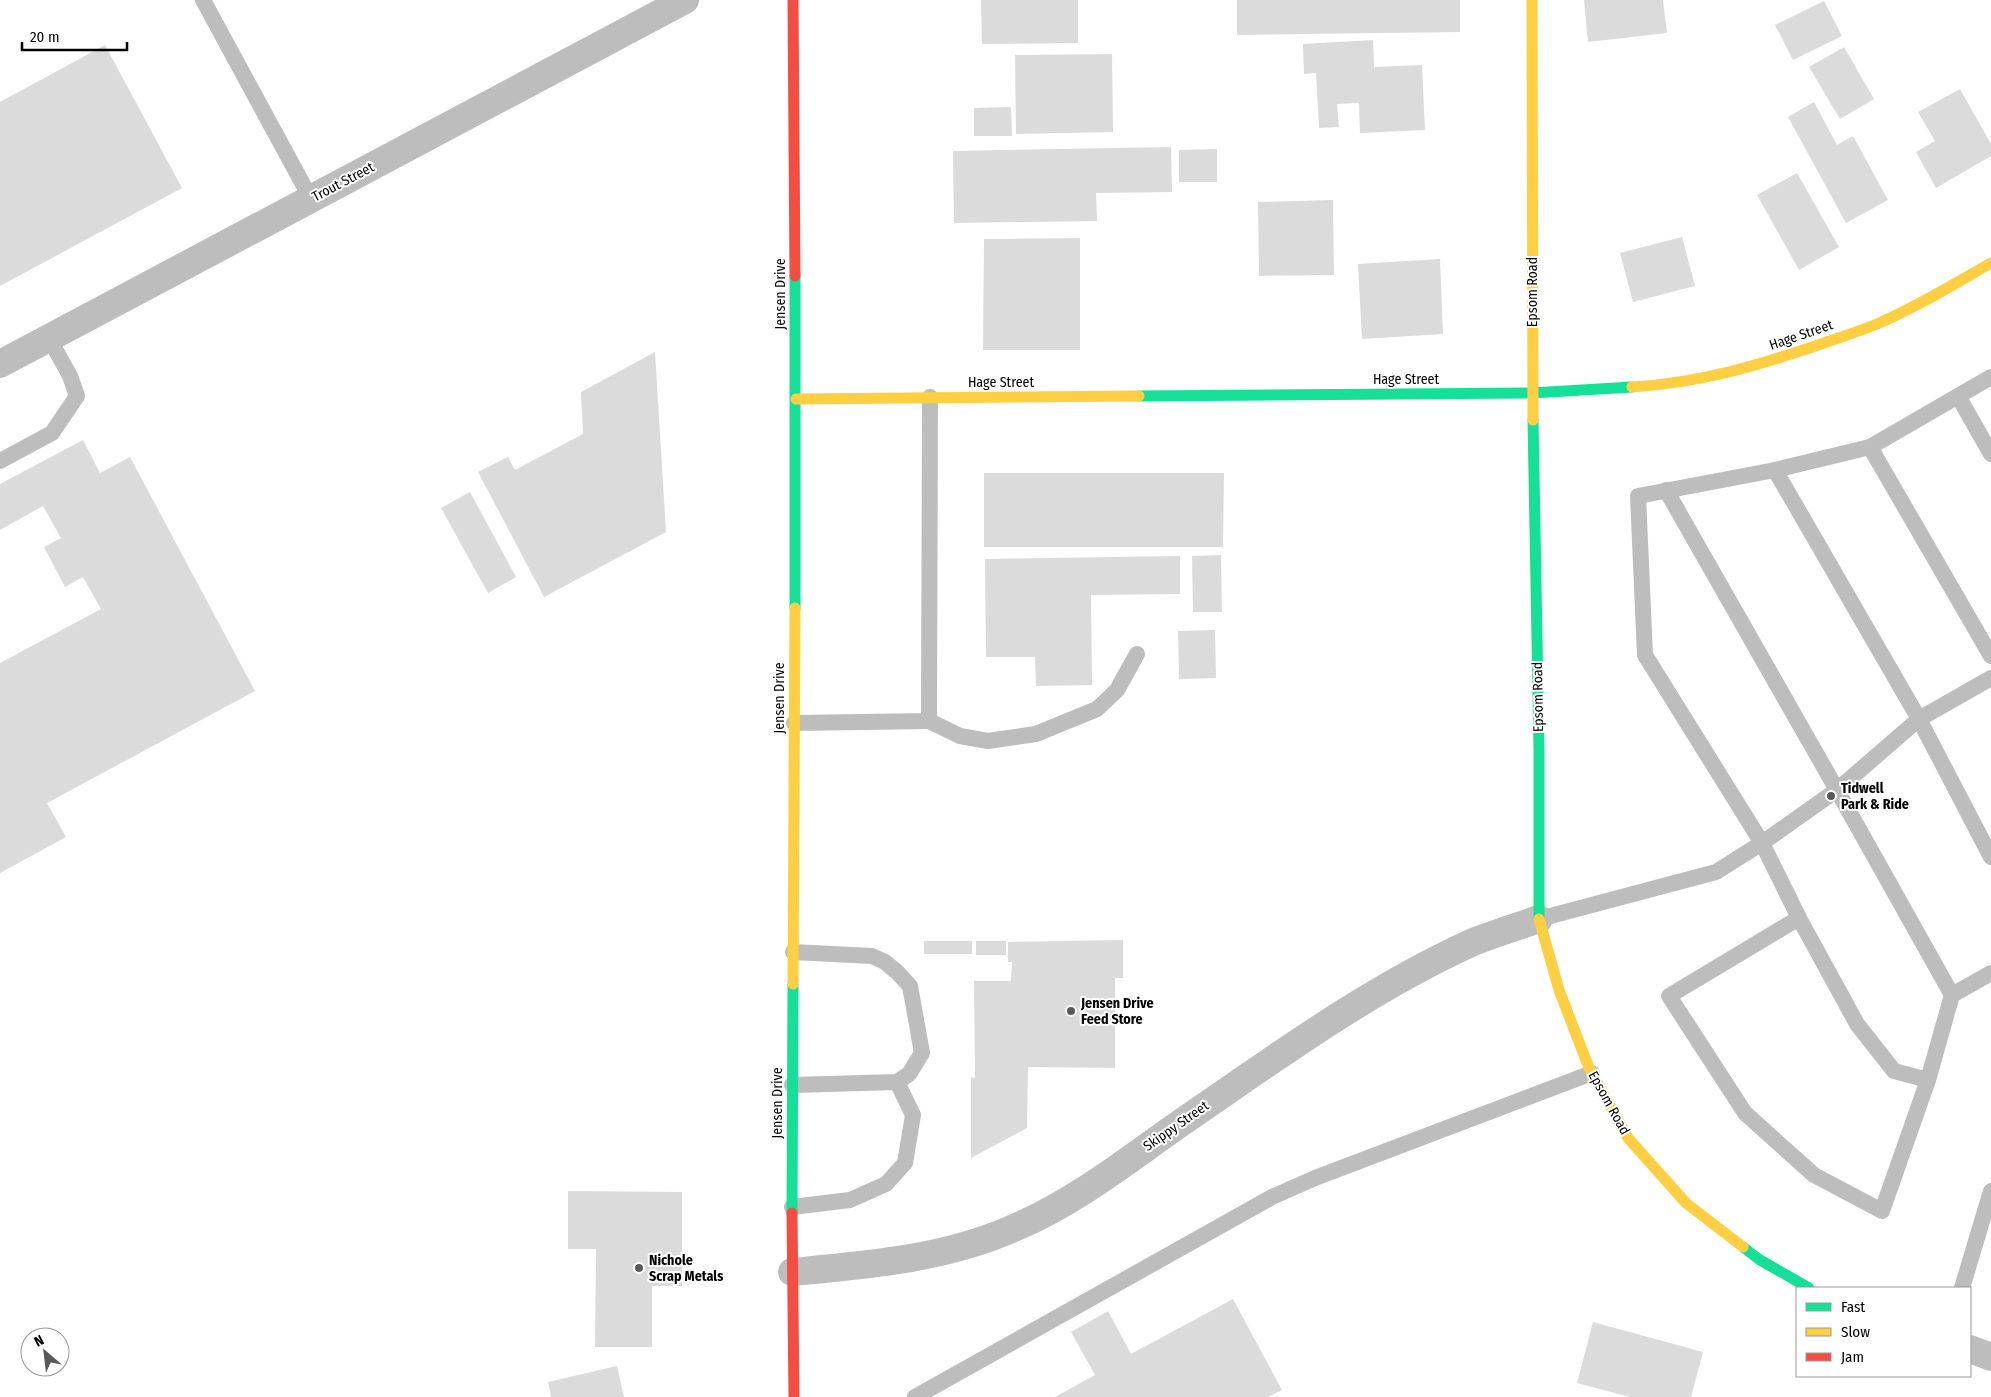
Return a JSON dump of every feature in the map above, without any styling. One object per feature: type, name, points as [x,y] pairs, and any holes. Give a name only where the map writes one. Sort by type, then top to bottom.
[{"type":"street","name":"Trout Street","points":[[0,364],[685,0]]},
{"type":"street","name":"Jensen Drive","points":[[793,0],[796,398],[792,1085],[794,1397]]},
{"type":"street","name":"Epsom Road","points":[[1532,0],[1532,394],[1539,749],[1539,919],[1559,990],[1592,1073],[1628,1138],[1686,1203],[1760,1260],[1807,1287]]},
{"type":"street","name":"Hage Street","points":[[796,398],[1532,394],[1661,385],[1715,376],[1767,364],[1877,324],[1926,300],[1991,263]]},
{"type":"street","name":"Skippy Street","points":[[792,1272],[878,1264],[947,1251],[1014,1229],[1077,1195],[1363,999],[1417,969],[1473,942],[1539,919]]},
{"type":"street","points":[[1971,1349],[1991,1357]]},
{"type":"lane","points":[[203,0],[311,199]]},
{"type":"lane","points":[[0,461],[52,433],[77,396],[70,376],[49,338]]},
{"type":"lane","points":[[1928,1080],[1894,1071],[1856,1024],[1799,918],[1762,843],[1645,655],[1638,496],[1775,470],[1870,447],[1991,377]]},
{"type":"lane","points":[[1958,396],[1991,454]]},
{"type":"lane","points":[[929,721],[930,397]]},
{"type":"lane","points":[[1870,447],[1991,656]]},
{"type":"lane","points":[[1775,470],[1919,719],[1991,856]]},
{"type":"lane","points":[[1666,490],[1952,996]]},
{"type":"lane","points":[[794,723],[929,721],[960,736],[988,741],[1036,734],[1097,709],[1117,690],[1137,654]]},
{"type":"lane","points":[[1539,919],[1716,872],[1762,843],[1837,790],[1919,719],[1991,678]]},
{"type":"lane","points":[[1799,918],[1670,996],[1745,1112],[1814,1175],[1882,1211],[1928,1080],[1952,996],[1991,973]]},
{"type":"lane","points":[[792,1085],[897,1082],[909,1074],[922,1053],[910,986],[885,962],[872,956],[793,952]]},
{"type":"lane","points":[[915,1397],[1280,1194],[1315,1178],[1592,1073]]},
{"type":"lane","points":[[792,1207],[850,1200],[886,1184],[905,1163],[913,1115],[897,1082]]},
{"type":"lane","points":[[1962,1287],[1991,1191]]},
{"type":"building","points":[[981,0],[1078,0],[1078,43],[982,44]]},
{"type":"building","points":[[1237,0],[1460,0],[1460,32],[1237,35]]},
{"type":"building","points":[[1584,0],[1663,0],[1667,33],[1588,42]]},
{"type":"building","points":[[1824,1],[1842,36],[1793,60],[1775,25]]},
{"type":"building","points":[[1373,40],[1374,67],[1422,65],[1425,130],[1360,133],[1359,103],[1337,104],[1339,127],[1319,128],[1316,73],[1304,74],[1303,44]]},
{"type":"building","points":[[105,45],[182,188],[0,286],[0,102]]},
{"type":"building","points":[[1844,47],[1874,99],[1840,119],[1809,67]]},
{"type":"building","points":[[1112,54],[1113,132],[1016,134],[1015,55]]},
{"type":"building","points":[[1960,89],[1991,144],[1991,156],[1936,188],[1916,152],[1935,141],[1918,112]]},
{"type":"building","points":[[1814,102],[1837,145],[1853,136],[1888,200],[1846,223],[1788,117]]},
{"type":"building","points":[[1011,107],[1012,136],[974,136],[974,108]]},
{"type":"building","points":[[1171,147],[1172,192],[1096,193],[1097,221],[954,223],[953,151]]},
{"type":"building","points":[[1217,149],[1217,182],[1179,182],[1179,150]]},
{"type":"building","points":[[1797,173],[1839,247],[1799,270],[1757,195]]},
{"type":"building","points":[[1333,200],[1334,275],[1259,276],[1258,202]]},
{"type":"building","points":[[1682,237],[1695,286],[1633,302],[1620,253]]},
{"type":"building","points":[[1080,238],[1080,350],[983,350],[984,239]]},
{"type":"building","points":[[1440,259],[1443,334],[1362,339],[1358,264]]},
{"type":"building","points":[[655,352],[666,532],[544,597],[478,472],[508,457],[515,470],[583,434],[581,392]]},
{"type":"building","points":[[83,440],[100,473],[130,457],[255,691],[47,803],[66,837],[0,873],[0,663],[101,609],[83,577],[65,587],[44,547],[61,538],[43,506],[0,530],[0,484]]},
{"type":"building","points":[[984,473],[1224,473],[1223,547],[984,547]]},
{"type":"building","points":[[470,492],[516,577],[488,593],[441,508]]},
{"type":"building","points":[[1221,555],[1222,612],[1193,612],[1192,556]]},
{"type":"building","points":[[1180,556],[1180,594],[1091,595],[1092,685],[1036,686],[1035,657],[986,657],[985,559]]},
{"type":"building","points":[[1215,630],[1216,678],[1179,679],[1178,631]]},
{"type":"building","points":[[1123,940],[1123,978],[1115,978],[1115,1068],[1028,1067],[1027,1128],[971,1158],[971,1077],[975,1078],[974,981],[1011,981],[1012,962],[1008,962],[1008,942]]},
{"type":"building","points":[[924,941],[972,941],[972,954],[924,954]]},
{"type":"building","points":[[976,941],[1006,941],[1006,955],[976,955]]},
{"type":"building","name":"Nichole Scrap Metals","points":[[568,1191],[682,1192],[682,1286],[652,1286],[652,1347],[595,1347],[596,1249],[568,1249]]},
{"type":"building","points":[[1233,1299],[1282,1390],[1268,1397],[1055,1397],[1095,1375],[1071,1332],[1108,1311],[1131,1354]]},
{"type":"building","points":[[1593,1322],[1703,1352],[1691,1397],[1630,1397],[1577,1383]]},
{"type":"building","points":[[617,1366],[624,1397],[551,1397],[548,1382]]},
{"type":"traffic: fast","points":[[795,276],[795,608]]},
{"type":"traffic: fast","points":[[1139,396],[1532,393],[1632,387]]},
{"type":"traffic: fast","points":[[1533,420],[1539,749],[1539,919]]},
{"type":"traffic: fast","points":[[792,1213],[793,984]]},
{"type":"traffic: fast","points":[[1743,1247],[1760,1260],[1807,1287]]},
{"type":"traffic: slow","points":[[1532,0],[1533,420]]},
{"type":"traffic: slow","points":[[1632,387],[1682,382],[1730,372],[1777,359],[1850,334],[1906,310],[1991,263]]},
{"type":"traffic: slow","points":[[796,399],[1139,396]]},
{"type":"traffic: slow","points":[[793,984],[795,608]]},
{"type":"traffic: slow","points":[[1539,919],[1559,990],[1589,1068],[1628,1138],[1686,1203],[1743,1247]]},
{"type":"traffic: jam","points":[[793,0],[795,276]]},
{"type":"traffic: jam","points":[[792,1213],[794,1397]]},
{"type":"place","name":"Tidwell Park & Ride","points":[[1831,796]]},
{"type":"place","name":"Jensen Drive Feed Store","points":[[1071,1011]]},
{"type":"place","name":"Nichole Scrap Metals","points":[[639,1268]]}]
